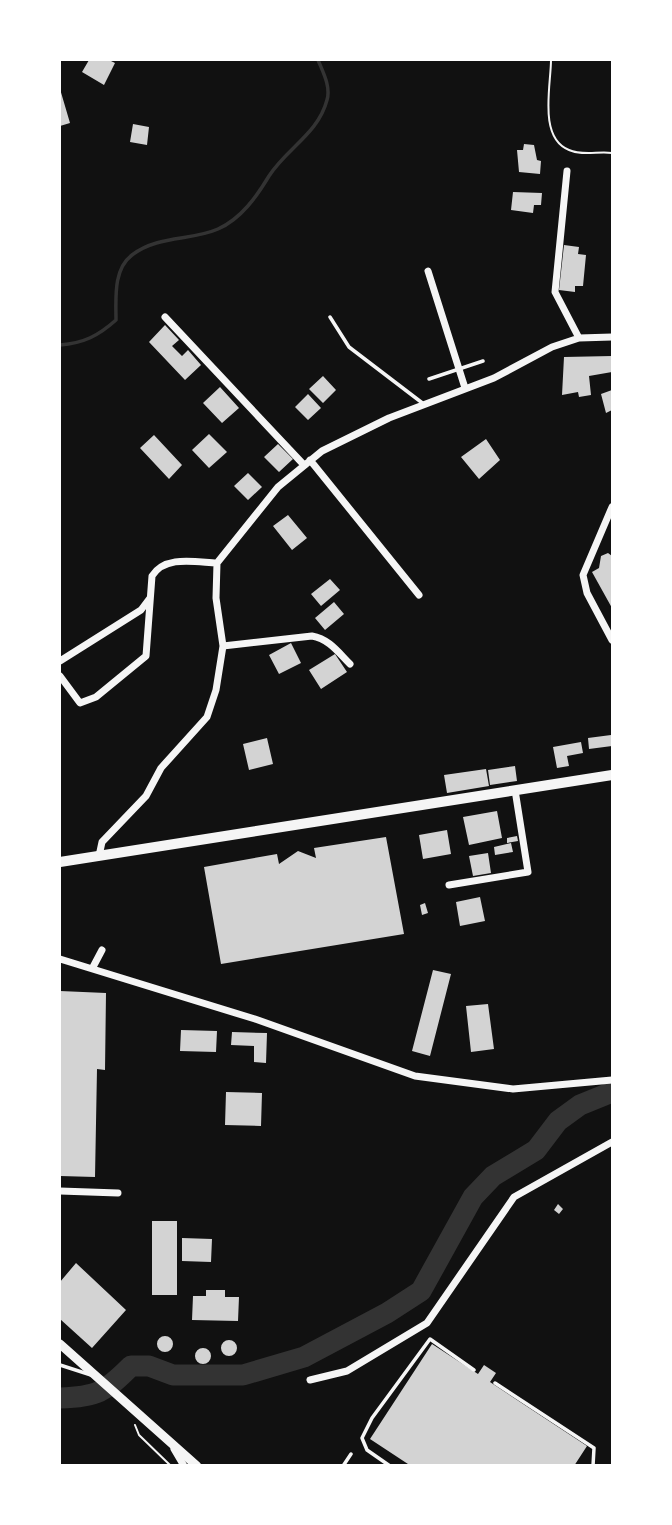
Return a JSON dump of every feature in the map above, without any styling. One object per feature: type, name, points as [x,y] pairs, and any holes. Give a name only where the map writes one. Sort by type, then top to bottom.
[{"type":"main road","points":[[60,861],[612,775]]},
{"type":"street","points":[[567,171],[555,292],[579,338]]},
{"type":"street","points":[[428,271],[465,388]]},
{"type":"street","points":[[165,317],[307,463],[419,595]]},
{"type":"street","points":[[99,856],[102,842],[146,796],[161,768],[207,717],[223,646],[216,598],[217,563],[260,506],[307,463],[336,443],[389,418],[494,379],[540,352],[579,338],[612,337]]},
{"type":"street","points":[[612,506],[583,575],[587,593],[612,640]]},
{"type":"street","points":[[60,676],[74,699],[87,703],[139,664],[149,648],[152,576],[163,565],[217,563]]},
{"type":"street","points":[[60,660],[141,610],[151,594]]},
{"type":"street","points":[[223,646],[312,636],[322,638],[350,664]]},
{"type":"street","points":[[449,885],[528,872],[515,790]]},
{"type":"street","points":[[93,967],[102,950]]},
{"type":"street","points":[[60,959],[93,967],[415,1076],[513,1089],[612,1080]]},
{"type":"street","points":[[310,1380],[347,1371],[427,1323],[514,1196],[612,1142]]},
{"type":"street","points":[[60,1191],[118,1193]]},
{"type":"street","points":[[60,1344],[197,1465]]},
{"type":"street","points":[[163,1435],[184,1465]]},
{"type":"lane","points":[[330,317],[349,347],[426,405]]},
{"type":"lane","points":[[429,379],[483,361]]},
{"type":"lane","points":[[390,1465],[368,1450],[362,1438],[372,1418],[430,1339],[474,1370]]},
{"type":"lane","points":[[60,1365],[98,1378]]},
{"type":"lane","points":[[495,1383],[594,1448],[592,1465]]},
{"type":"lane","points":[[343,1465],[351,1454]]},
{"type":"path","points":[[551,60],[550,118],[554,138],[570,151],[612,153]]},
{"type":"path","points":[[134,1424],[139,1435],[171,1465]]},
{"type":"building","points":[[89,60],[109,60],[115,63],[104,85],[82,72]]},
{"type":"building","points":[[60,89],[70,123],[60,126]]},
{"type":"building","points":[[133,124],[149,127],[147,145],[130,142]]},
{"type":"building","points":[[524,144],[534,145],[537,160],[541,161],[540,174],[519,172],[517,150],[523,150]]},
{"type":"building","points":[[513,192],[542,193],[541,205],[534,205],[533,213],[511,210]]},
{"type":"building","points":[[564,245],[579,247],[578,254],[586,255],[583,286],[575,286],[575,292],[559,290]]},
{"type":"building","points":[[165,325],[179,340],[172,346],[182,356],[188,350],[201,365],[185,380],[149,342]]},
{"type":"building","points":[[612,356],[612,372],[589,376],[591,395],[579,397],[578,392],[562,395],[564,357]]},
{"type":"building","points":[[323,376],[336,390],[323,403],[309,389]]},
{"type":"building","points":[[220,387],[239,408],[222,423],[203,403]]},
{"type":"building","points":[[612,390],[612,410],[606,413],[601,394]]},
{"type":"building","points":[[308,394],[321,408],[308,420],[295,407]]},
{"type":"building","points":[[209,434],[227,452],[209,468],[192,450]]},
{"type":"building","points":[[154,435],[182,465],[169,479],[140,448]]},
{"type":"building","points":[[486,439],[500,460],[479,479],[461,457]]},
{"type":"building","points":[[278,444],[293,459],[279,472],[264,457]]},
{"type":"building","points":[[248,473],[262,487],[248,500],[234,486]]},
{"type":"building","points":[[288,515],[307,538],[292,550],[273,526]]},
{"type":"building","points":[[608,553],[612,556],[612,608],[592,572],[599,568],[601,556]]},
{"type":"building","points":[[330,579],[340,590],[321,606],[311,594]]},
{"type":"building","points":[[334,602],[344,614],[325,630],[315,618]]},
{"type":"building","points":[[291,643],[301,663],[279,674],[269,655]]},
{"type":"building","points":[[335,654],[347,672],[321,689],[309,670]]},
{"type":"building","points":[[611,735],[612,746],[589,749],[588,738]]},
{"type":"building","points":[[267,738],[273,764],[249,770],[243,744]]},
{"type":"building","points":[[581,742],[583,753],[567,756],[569,766],[557,768],[553,747]]},
{"type":"building","points":[[515,766],[517,781],[490,785],[488,770]]},
{"type":"building","points":[[486,769],[489,786],[447,793],[444,775]]},
{"type":"building","points":[[497,811],[502,838],[469,845],[463,817]]},
{"type":"building","points":[[447,830],[451,854],[423,859],[419,835]]},
{"type":"building","points":[[517,836],[518,841],[507,843],[507,838]]},
{"type":"building","points":[[386,837],[404,934],[221,964],[204,867],[277,854],[279,864],[298,851],[316,858],[314,848]]},
{"type":"building","points":[[511,843],[513,852],[495,855],[494,847]]},
{"type":"building","points":[[488,853],[491,873],[473,876],[469,856]]},
{"type":"building","points":[[480,897],[485,921],[460,926],[456,902]]},
{"type":"building","points":[[425,903],[428,913],[422,915],[420,905]]},
{"type":"building","points":[[433,970],[451,974],[430,1056],[412,1051]]},
{"type":"building","points":[[60,991],[106,993],[105,1070],[97,1069],[95,1177],[60,1176]]},
{"type":"building","points":[[488,1004],[494,1049],[471,1052],[466,1006]]},
{"type":"building","points":[[181,1030],[217,1031],[216,1052],[180,1051]]},
{"type":"building","points":[[232,1032],[267,1033],[266,1063],[254,1062],[254,1046],[231,1045]]},
{"type":"building","points":[[226,1092],[262,1093],[261,1126],[225,1125]]},
{"type":"building","points":[[558,1204],[563,1209],[559,1214],[554,1210]]},
{"type":"building","points":[[152,1221],[177,1221],[177,1295],[152,1295]]},
{"type":"building","points":[[182,1238],[212,1239],[211,1262],[182,1261]]},
{"type":"building","points":[[76,1263],[126,1310],[92,1348],[60,1319],[60,1282]]},
{"type":"building","points":[[206,1290],[225,1290],[225,1297],[239,1297],[238,1321],[192,1320],[193,1296],[206,1296]]},
{"type":"building","points":[[165,1336],[173,1344],[165,1352],[157,1344]]},
{"type":"building","points":[[229,1340],[237,1348],[229,1356],[221,1348]]},
{"type":"building","points":[[432,1344],[478,1374],[484,1365],[496,1373],[490,1382],[587,1446],[574,1466],[411,1466],[370,1439]]},
{"type":"building","points":[[203,1348],[211,1356],[203,1364],[195,1356]]},
{"type":"waterway","points":[[60,345],[90,338],[116,320],[119,276],[121,268],[132,255],[153,244],[218,229],[248,206],[276,166],[309,132],[323,112],[328,90],[318,60]]},
{"type":"waterway","points":[[60,1398],[100,1391],[131,1366],[149,1366],[173,1375],[243,1375],[304,1357],[387,1313],[421,1291],[473,1197],[493,1176],[536,1150],[558,1121],[580,1105],[612,1092]]}]
